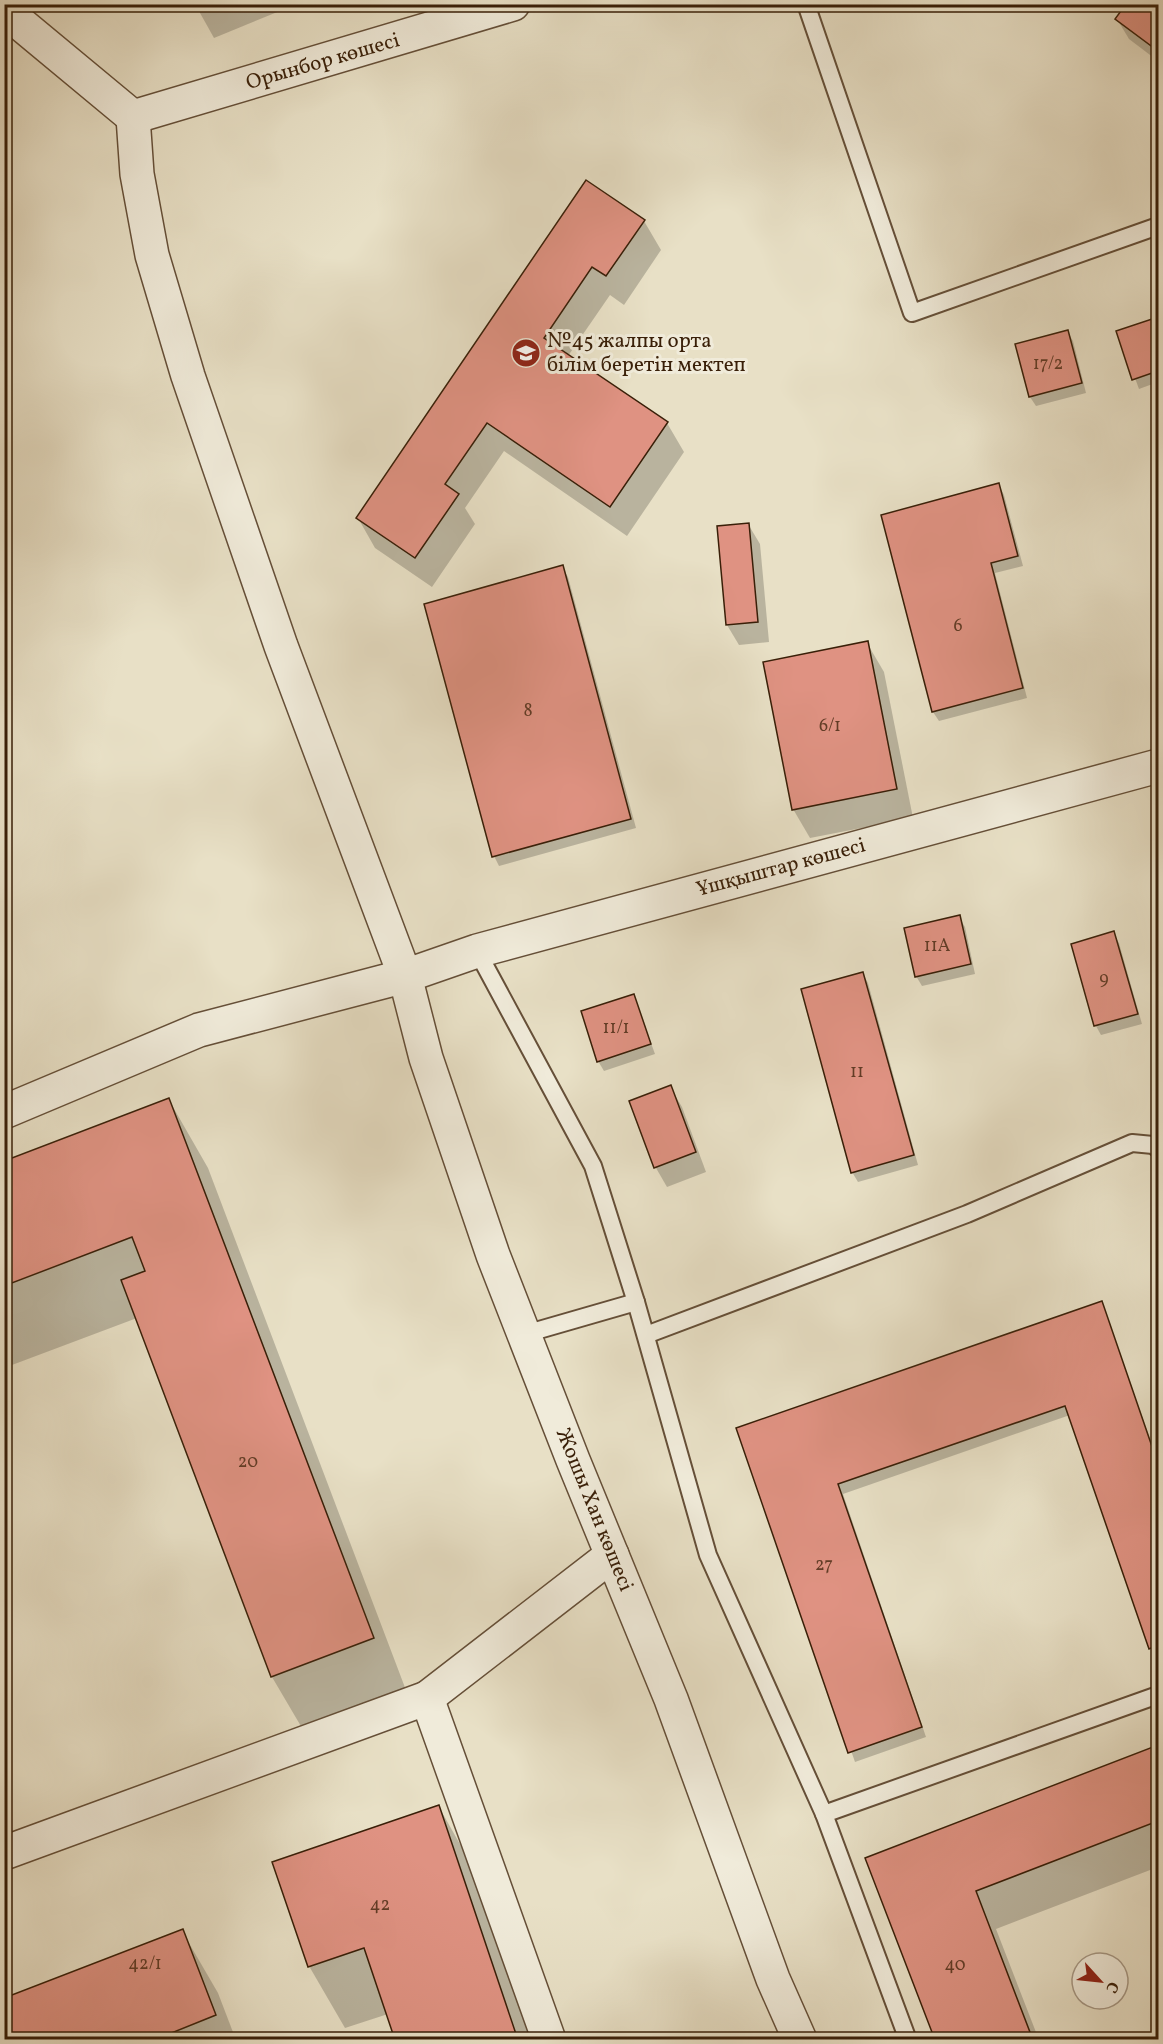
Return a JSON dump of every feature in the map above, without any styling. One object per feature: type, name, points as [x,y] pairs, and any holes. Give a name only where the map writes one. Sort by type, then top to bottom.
[{"type":"street","name":"Орынбор көшесі","points":[[133,117],[513,4]]},
{"type":"street","points":[[4,10],[133,117]]},
{"type":"street","name":"Жошы Хан көшесі","points":[[133,117],[137,174],[152,255],[188,376],[281,646],[405,976],[426,1058],[455,1145],[525,1334],[671,1699],[773,1979],[800,2040]]},
{"type":"street","name":"Ұшқыштар көшесі","points":[[4,1112],[199,1030],[405,976],[477,951],[1158,766]]},
{"type":"street","points":[[4,1853],[427,1698],[612,1555]]},
{"type":"street","points":[[427,1698],[549,2040]]},
{"type":"lane","points":[[806,4],[912,313],[1158,226]]},
{"type":"lane","points":[[477,951],[593,1166],[646,1335],[708,1555],[824,1814],[908,2040]]},
{"type":"lane","points":[[646,1335],[967,1214],[1132,1143],[1153,1145],[1158,1149]]},
{"type":"lane","points":[[525,1334],[636,1302]]},
{"type":"lane","points":[[824,1814],[1158,1695]]},
{"type":"building","points":[[1126,4],[1158,4],[1158,51],[1115,19]]},
{"type":"building","points":[[586,180],[645,220],[606,276],[592,267],[544,338],[668,422],[610,507],[487,423],[445,484],[459,494],[415,558],[356,518]]},
{"type":"building","points":[[1158,317],[1158,371],[1132,380],[1116,331]]},
{"type":"building","points":[[1068,330],[1082,383],[1029,397],[1015,344]]},
{"type":"building","points":[[999,483],[1018,556],[991,563],[1023,688],[932,712],[881,515]]},
{"type":"building","points":[[749,523],[758,622],[726,625],[717,526]]},
{"type":"building","points":[[563,565],[631,819],[492,857],[424,604]]},
{"type":"building","points":[[868,641],[897,789],[792,810],[763,662]]},
{"type":"building","points":[[960,915],[971,964],[915,977],[904,928]]},
{"type":"building","points":[[1114,931],[1138,1014],[1094,1026],[1071,944]]},
{"type":"building","points":[[863,972],[914,1155],[851,1173],[801,989]]},
{"type":"building","points":[[634,994],[651,1044],[597,1062],[581,1011]]},
{"type":"building","points":[[671,1085],[696,1152],[654,1168],[629,1101]]},
{"type":"building","points":[[169,1098],[374,1638],[271,1677],[121,1280],[145,1271],[132,1237],[4,1286],[4,1161]]},
{"type":"building","points":[[1102,1301],[1158,1464],[1158,1645],[1149,1649],[1065,1406],[838,1484],[922,1727],[848,1753],[736,1428]]},
{"type":"building","points":[[1158,1745],[1158,1821],[976,1891],[1033,2040],[935,2040],[865,1858]]},
{"type":"building","points":[[439,1805],[518,2040],[395,2040],[364,1948],[308,1967],[272,1862]]},
{"type":"building","points":[[183,1929],[216,2015],[154,2040],[4,2040],[4,1998]]},
{"type":"place","name":"№45 жалпы орта білім беретін мектеп","points":[[526,353]]}]
